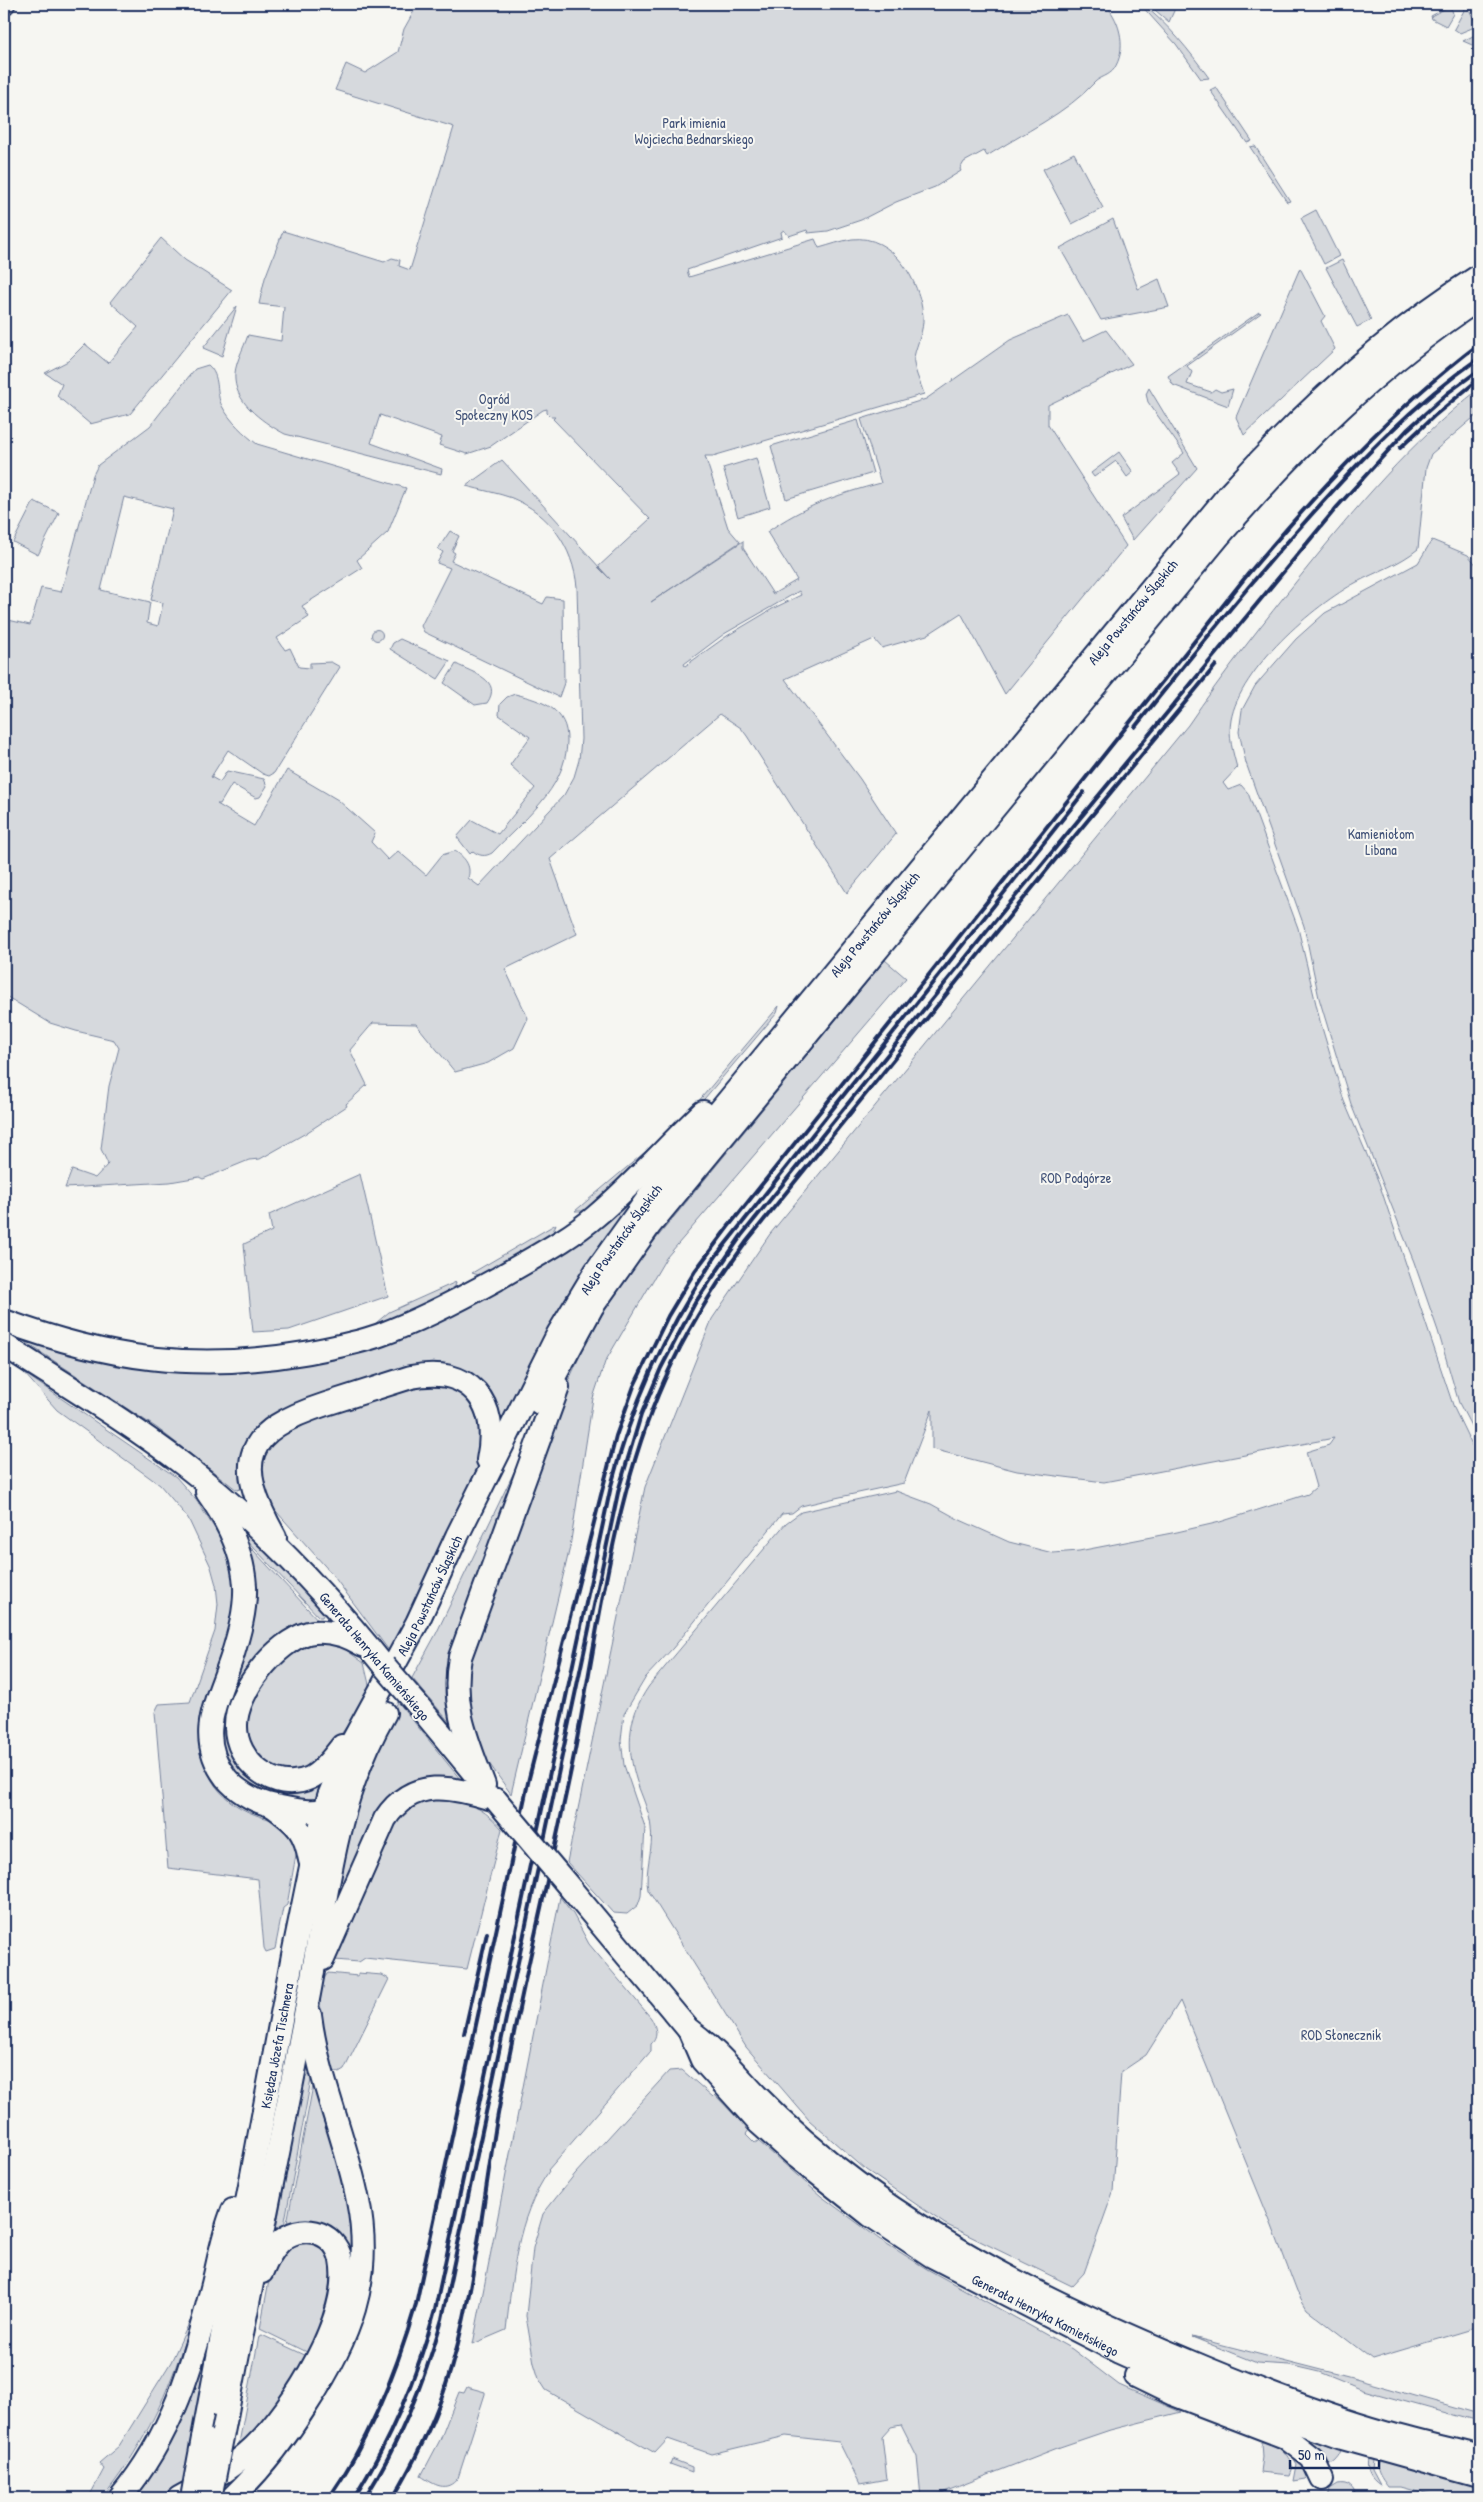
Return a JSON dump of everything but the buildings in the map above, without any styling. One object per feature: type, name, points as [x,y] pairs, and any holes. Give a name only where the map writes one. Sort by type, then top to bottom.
[{"type":"main road","name":"Aleja Powstańców Śląskich","points":[[389,1667],[481,1489],[543,1363],[591,1278],[652,1194],[772,1046],[1252,468],[1349,374],[1405,329],[1479,276]]},
{"type":"main road","name":"Aleja Powstańców Śląskich","points":[[389,1667],[435,1619],[474,1534],[575,1337],[615,1272],[650,1225],[982,821],[1243,508],[1314,432],[1366,383],[1421,340],[1479,299]]},
{"type":"main road","points":[[4,1321],[88,1347],[144,1358],[189,1363],[225,1363],[267,1359],[346,1345],[379,1335],[472,1293],[560,1242],[596,1217],[772,1046]]},
{"type":"main road","points":[[232,2498],[264,2464],[290,2431],[331,2368],[348,2332],[357,2304],[363,2256],[361,2215],[327,2090],[309,1994],[391,1810],[406,1798],[433,1788],[490,1792],[458,1709],[456,1675],[460,1657],[539,1444],[575,1337]]},
{"type":"main road","name":"Generała Henryka Kamieńskiego","points":[[4,1344],[123,1422],[194,1473],[288,1557],[389,1667],[416,1703],[688,2029],[712,2046],[758,2097],[800,2136],[856,2182],[940,2239],[991,2269],[1095,2322],[1275,2397],[1344,2429]]},
{"type":"main road","points":[[288,1557],[272,1531],[257,1499],[252,1482],[251,1460],[258,1442],[266,1432],[290,1417],[307,1410],[410,1377],[438,1374],[459,1379],[472,1387],[481,1398],[491,1422],[492,1441],[481,1489]]},
{"type":"main road","points":[[194,1473],[215,1502],[232,1533],[240,1552],[245,1585],[240,1628],[210,1723],[210,1744],[214,1759],[228,1780],[248,1796],[270,1805],[295,1822],[301,1830],[311,1866]]},
{"type":"main road","points":[[362,1722],[321,1770],[308,1779],[295,1782],[273,1779],[255,1768],[242,1752],[236,1733],[237,1712],[248,1687],[274,1655],[295,1639],[312,1633],[333,1633],[355,1640],[389,1667]]},
{"type":"main road","name":"Księdza Józefa Tischnera","points":[[192,2498],[311,1866],[324,1811],[340,1766],[389,1667]]},
{"type":"main road","name":"Księdza Józefa Tischnera","points":[[210,2498],[247,2305],[274,2178],[309,1994],[331,1862],[351,1789],[371,1740],[389,1667]]},
{"type":"main road","points":[[270,1805],[324,1811],[338,1804],[351,1789]]},
{"type":"main road","name":"Generała Henryka Kamieńskiego","points":[[688,2029],[702,2060],[759,2122],[798,2157],[870,2215],[932,2256],[1118,2352],[1197,2387],[1344,2429],[1479,2476]]},
{"type":"main road","points":[[120,2498],[144,2467],[164,2433],[186,2384],[228,2221],[254,2164]]},
{"type":"main road","points":[[179,2498],[233,2466],[255,2446],[279,2418],[317,2359],[330,2330],[340,2296],[342,2267],[336,2246],[327,2237],[315,2232],[295,2232],[285,2238],[272,2251],[247,2305]]},
{"type":"main road","points":[[940,2239],[1140,2327]]},
{"type":"main road","points":[[1034,2309],[1053,2328],[1126,2371],[1182,2397],[1285,2437],[1312,2458],[1322,2479]]},
{"type":"main road","name":"Generała Henryka Kamieńskiego","points":[[1384,2442],[1479,2456]]},
{"type":"green space","points":[[418,4],[1106,5],[1119,28],[1120,36],[1120,53],[1114,69],[1044,122],[987,156],[984,151],[964,162],[960,169],[961,171],[935,187],[896,202],[861,220],[828,231],[808,233],[807,230],[789,236],[784,230],[781,232],[782,237],[687,270],[689,277],[815,239],[819,248],[852,239],[867,239],[880,244],[902,262],[910,275],[921,302],[922,327],[914,361],[915,370],[924,394],[713,456],[705,456],[728,528],[740,542],[651,602],[743,541],[743,548],[773,594],[797,580],[767,532],[808,508],[881,483],[861,419],[926,399],[1010,340],[1068,315],[1083,341],[1106,330],[1132,364],[1048,405],[1048,425],[1126,546],[1005,694],[961,613],[927,635],[882,648],[874,639],[785,679],[860,779],[896,834],[847,893],[747,736],[741,728],[720,714],[550,859],[577,934],[505,969],[528,1018],[514,1048],[488,1063],[455,1072],[416,1024],[373,1023],[350,1050],[367,1085],[346,1104],[347,1106],[306,1133],[260,1159],[249,1160],[203,1179],[199,1177],[170,1182],[65,1188],[72,1170],[95,1178],[108,1164],[101,1149],[109,1086],[119,1048],[114,1040],[50,1023],[4,995],[4,619],[30,625],[41,588],[61,592],[93,475],[98,465],[150,426],[195,369],[208,365],[215,374],[220,401],[225,412],[257,444],[406,488],[388,532],[357,560],[362,568],[302,606],[309,617],[277,638],[285,650],[290,648],[299,667],[310,668],[310,663],[331,662],[340,667],[274,773],[269,776],[263,774],[228,750],[211,777],[220,782],[227,771],[264,779],[267,786],[260,797],[256,798],[232,784],[220,804],[217,804],[254,826],[287,770],[338,800],[375,833],[371,842],[388,860],[398,851],[426,875],[442,855],[455,851],[468,865],[468,878],[479,886],[564,795],[574,777],[579,760],[581,739],[577,587],[575,572],[565,545],[538,513],[512,498],[466,486],[502,460],[599,566],[650,519],[553,419],[555,417],[551,417],[547,413],[547,409],[491,446],[467,454],[439,445],[442,437],[380,415],[371,443],[442,469],[441,474],[285,434],[261,419],[241,398],[237,389],[235,375],[237,363],[248,335],[281,341],[284,307],[259,304],[265,278],[283,231],[384,262],[392,258],[400,260],[399,266],[410,270],[454,127],[335,90],[346,64],[365,73],[398,52],[404,29]],"holes":[[[124,497],[173,509],[151,600],[163,603],[158,626],[147,623],[150,602],[101,590]],[[799,591],[801,595],[774,608],[727,636],[685,666],[684,664],[724,634]]]},
{"type":"green space","points":[[1140,4],[1152,12],[1170,29],[1209,78],[1201,79],[1176,44]]},
{"type":"green space","points":[[1148,4],[1177,4],[1169,22]]},
{"type":"green space","points":[[1467,5],[1477,26],[1460,33],[1454,29]]},
{"type":"green space","points":[[1448,7],[1452,10],[1453,14],[1446,26],[1432,19],[1431,16]]},
{"type":"green space","points":[[1479,33],[1479,48],[1463,41]]},
{"type":"green space","points":[[1216,87],[1252,141],[1247,143],[1210,90]]},
{"type":"green space","points":[[1255,146],[1290,201],[1287,202],[1250,147]]},
{"type":"green space","points":[[1074,153],[1103,208],[1072,224],[1043,169]]},
{"type":"green space","points":[[1316,210],[1339,256],[1324,264],[1301,218]]},
{"type":"green space","points":[[1113,219],[1138,289],[1159,279],[1169,307],[1101,320],[1060,248]]},
{"type":"green space","points":[[161,238],[185,260],[232,290],[130,414],[90,424],[57,396],[62,384],[45,373],[68,361],[85,344],[108,363],[138,327],[110,302]]},
{"type":"green space","points":[[1342,260],[1371,320],[1357,327],[1326,268]]},
{"type":"green space","points":[[1300,268],[1325,316],[1321,321],[1335,349],[1244,435],[1236,417]]},
{"type":"green space","points":[[237,306],[222,356],[203,348]]},
{"type":"green space","points":[[1259,312],[1261,313],[1187,366],[1192,372],[1187,384],[1211,392],[1215,389],[1221,392],[1233,389],[1228,406],[1173,385],[1168,376]]},
{"type":"green space","points":[[1149,388],[1197,468],[1133,540],[1121,518],[1180,474],[1172,463],[1184,453],[1148,402],[1146,394]]},
{"type":"green space","points":[[1479,389],[1479,413],[1431,454],[1426,468],[1418,549],[1396,563],[1357,582],[1320,606],[1281,640],[1263,660],[1248,680],[1237,700],[1231,720],[1230,732],[1237,768],[1223,783],[1228,790],[1241,785],[1248,793],[1298,928],[1320,1021],[1344,1101],[1379,1183],[1454,1408],[1479,1460],[1479,2327],[1372,2359],[1307,2309],[1297,2292],[1180,2001],[1146,2055],[1121,2072],[1113,2192],[1084,2273],[1072,2286],[945,2224],[866,2170],[809,2120],[746,2047],[648,1890],[647,1875],[652,1836],[630,1748],[632,1723],[641,1698],[649,1686],[786,1523],[801,1512],[896,1491],[931,1504],[958,1519],[1009,1542],[1053,1553],[1079,1551],[1220,1522],[1308,1494],[1316,1487],[1306,1452],[1329,1445],[1334,1438],[1104,1482],[1017,1471],[932,1449],[932,1410],[904,1483],[801,1506],[792,1513],[782,1514],[673,1648],[646,1677],[624,1714],[621,1740],[624,1765],[645,1827],[641,1896],[638,1905],[627,1914],[613,1913],[567,1862],[645,1487],[712,1319],[770,1234],[1188,725],[1244,648],[1323,548],[1364,499],[1408,453],[1454,409]]},
{"type":"green space","points":[[858,420],[873,473],[786,499],[771,446]]},
{"type":"green space","points":[[1119,452],[1133,472],[1127,477],[1116,461],[1094,477],[1091,473]]},
{"type":"green space","points":[[756,458],[770,507],[738,517],[723,468]]},
{"type":"green space","points":[[34,501],[59,513],[38,555],[13,542]]},
{"type":"green space","points":[[450,531],[459,536],[452,551],[455,553],[451,561],[543,604],[547,597],[563,599],[564,683],[559,697],[424,632],[421,626],[450,568],[437,563],[443,552],[438,549]]},
{"type":"green space","name":"Kamieniołom Libana","points":[[1432,540],[1468,555],[1479,568],[1479,1441],[1459,1403],[1438,1331],[1414,1262],[1351,1104],[1319,998],[1304,926],[1246,763],[1239,732],[1242,710],[1255,686],[1296,639],[1325,613],[1418,563]]},
{"type":"green space","points":[[377,629],[383,635],[377,641],[371,635]]},
{"type":"green space","points":[[400,639],[450,661],[438,679],[390,649],[393,643]]},
{"type":"green space","points":[[456,664],[484,678],[489,683],[491,695],[487,703],[475,705],[444,683]]},
{"type":"green space","points":[[515,694],[544,704],[558,714],[566,731],[565,759],[551,789],[529,816],[492,853],[482,855],[473,851],[470,854],[457,837],[472,820],[498,834],[535,788],[510,765],[530,737],[499,715],[500,704],[507,697]]},
{"type":"green space","points":[[885,960],[906,978],[666,1258],[605,1362],[593,1398],[570,1547],[511,1794],[481,1752],[461,1678],[557,1407],[581,1353],[602,1315],[637,1262]]},
{"type":"green space","points":[[779,1006],[777,1013],[699,1105],[697,1103]]},
{"type":"green space","points":[[664,1136],[666,1140],[587,1211],[575,1211]]},
{"type":"green space","points":[[360,1174],[388,1296],[289,1330],[253,1332],[244,1244],[272,1231],[269,1215]]},
{"type":"green space","points":[[642,1191],[501,1435],[462,1375],[280,1415],[246,1487],[237,1490],[157,1428],[5,1329],[43,1340],[312,1360],[587,1235]]},
{"type":"green space","points":[[556,1224],[548,1245],[485,1277],[472,1273]]},
{"type":"green space","points":[[456,1282],[452,1299],[364,1333],[389,1312]]},
{"type":"green space","points":[[24,1373],[176,1477],[196,1500],[231,1553],[236,1604],[202,1751],[212,1780],[220,1791],[230,1801],[255,1815],[284,1822],[297,1849],[287,1905],[283,1908],[275,1949],[266,1952],[264,1948],[258,1879],[168,1868],[155,1712],[159,1704],[190,1702],[215,1631],[218,1604],[216,1585],[211,1567],[188,1518],[160,1485],[57,1410]]},
{"type":"green space","points":[[457,1385],[482,1411],[481,1460],[434,1559],[393,1656],[332,1574],[268,1502],[256,1468],[272,1435],[399,1386]]},
{"type":"green space","points":[[526,1447],[456,1644],[454,1725],[451,1724],[412,1678],[436,1634]]},
{"type":"green space","points":[[239,1526],[296,1582],[324,1613],[322,1617],[319,1617],[240,1533]]},
{"type":"green space","points":[[241,1537],[320,1622],[253,1668],[243,1767],[327,1775],[320,1801],[273,1797],[238,1779],[220,1749],[222,1700]]},
{"type":"green space","points":[[313,1639],[342,1647],[364,1663],[371,1693],[323,1759],[298,1775],[257,1764],[240,1721],[276,1661]]},
{"type":"green space","points":[[398,1702],[460,1779],[458,1783],[421,1784],[331,1915],[349,1829],[377,1742]]},
{"type":"green space","points":[[441,1798],[475,1807],[489,1816],[502,1829],[467,1969],[365,1958],[359,1962],[335,1960],[386,1836],[406,1810],[424,1801]]},
{"type":"green space","points":[[560,1897],[573,1914],[589,1944],[651,2018],[656,2035],[651,2044],[651,2051],[548,2170],[529,2208],[523,2228],[514,2268],[506,2330],[473,2344]]},
{"type":"green space","points":[[328,1973],[358,1976],[358,1973],[382,1975],[389,1979],[344,2070],[339,2073],[332,2070],[320,2006],[323,1981]]},
{"type":"green space","points":[[682,2070],[713,2097],[715,2095],[749,2130],[746,2134],[755,2143],[758,2141],[821,2196],[879,2239],[927,2269],[1072,2349],[1119,2385],[1181,2412],[1110,2430],[1060,2447],[939,2494],[921,2497],[917,2457],[901,2425],[891,2427],[882,2437],[887,2479],[860,2484],[839,2442],[786,2436],[711,2454],[668,2439],[655,2453],[546,2390],[539,2379],[534,2363],[526,2316],[533,2248],[543,2214],[575,2174],[669,2071]]},
{"type":"green space","points":[[305,2074],[312,2074],[284,2226],[275,2234]]},
{"type":"green space","points":[[315,2075],[354,2219],[351,2262],[287,2223]]},
{"type":"green space","points":[[294,2239],[325,2244],[336,2274],[311,2354],[260,2329],[270,2275],[275,2263]]},
{"type":"green space","points":[[223,2270],[184,2489],[168,2498],[131,2498]]},
{"type":"green space","points":[[190,2321],[188,2332],[168,2387],[139,2445],[102,2498],[86,2498],[90,2495],[104,2469],[99,2463],[119,2446],[171,2362]]},
{"type":"green space","points":[[262,2335],[309,2357],[287,2394],[237,2454],[259,2336]]},
{"type":"green space","points":[[1192,2337],[1352,2378],[1479,2414],[1479,2422],[1363,2390],[1319,2372],[1289,2365],[1257,2363]]},
{"type":"green space","points":[[467,2387],[485,2392],[485,2394],[458,2478],[454,2483],[440,2486],[421,2476],[440,2440],[459,2392],[464,2393]]},
{"type":"green space","points":[[1282,2431],[1341,2450],[1340,2453],[1336,2459],[1323,2469]]},
{"type":"green space","points":[[1268,2441],[1283,2451],[1293,2467],[1290,2475],[1260,2472],[1261,2442]]},
{"type":"green space","points":[[1289,2445],[1310,2475],[1306,2479],[1294,2481],[1297,2465],[1287,2449]]},
{"type":"green space","points":[[1368,2457],[1373,2458],[1372,2471],[1380,2486],[1369,2474],[1367,2466]]},
{"type":"green space","points":[[672,2459],[692,2467],[692,2472],[670,2464]]},
{"type":"green space","points":[[1379,2460],[1479,2485],[1479,2498],[1441,2498],[1401,2487],[1388,2487],[1377,2467]]},
{"type":"green space","points":[[1338,2484],[1350,2486],[1356,2498],[1328,2498],[1330,2489]]},
{"type":"tram line","points":[[4,9],[10,4]]},
{"type":"railway","points":[[329,2498],[357,2453],[380,2405],[400,2355],[416,2304],[529,1778],[616,1436],[634,1386],[668,1316],[695,1271],[728,1227],[1248,574],[1301,512],[1386,424],[1447,369],[1479,344]]},
{"type":"railway","points":[[1135,727],[1260,573],[1344,478],[1431,395],[1479,358]]},
{"type":"railway","points":[[365,2498],[378,2477],[410,2412],[442,2319],[619,1488],[641,1415],[661,1368],[695,1303],[741,1236],[1000,915],[1337,507],[1407,430],[1449,392],[1479,370]]},
{"type":"railway","points":[[1400,448],[1434,416],[1479,379]]},
{"type":"railway","points":[[393,2498],[408,2472],[433,2419],[454,2359],[469,2293],[496,2125],[574,1755],[607,1573],[617,1527],[642,1438],[667,1374],[698,1315],[747,1241],[1055,860],[1216,665]]},
{"type":"railway","points":[[354,2498],[380,2453],[402,2407],[420,2359],[435,2310],[611,1486],[629,1425],[653,1366],[682,1310],[716,1256],[1084,792]]},
{"type":"railway","points":[[464,2034],[487,1933]]},
{"type":"park label","name":"Park imienia Wojciecha Bednarskiego","points":[[694,130]]},
{"type":"park label","name":"Ogród Społeczny KOS","points":[[494,406]]},
{"type":"park label","name":"ROD Podgórze","points":[[1076,1177]]},
{"type":"park label","name":"ROD Słonecznik","points":[[1341,2034]]}]
